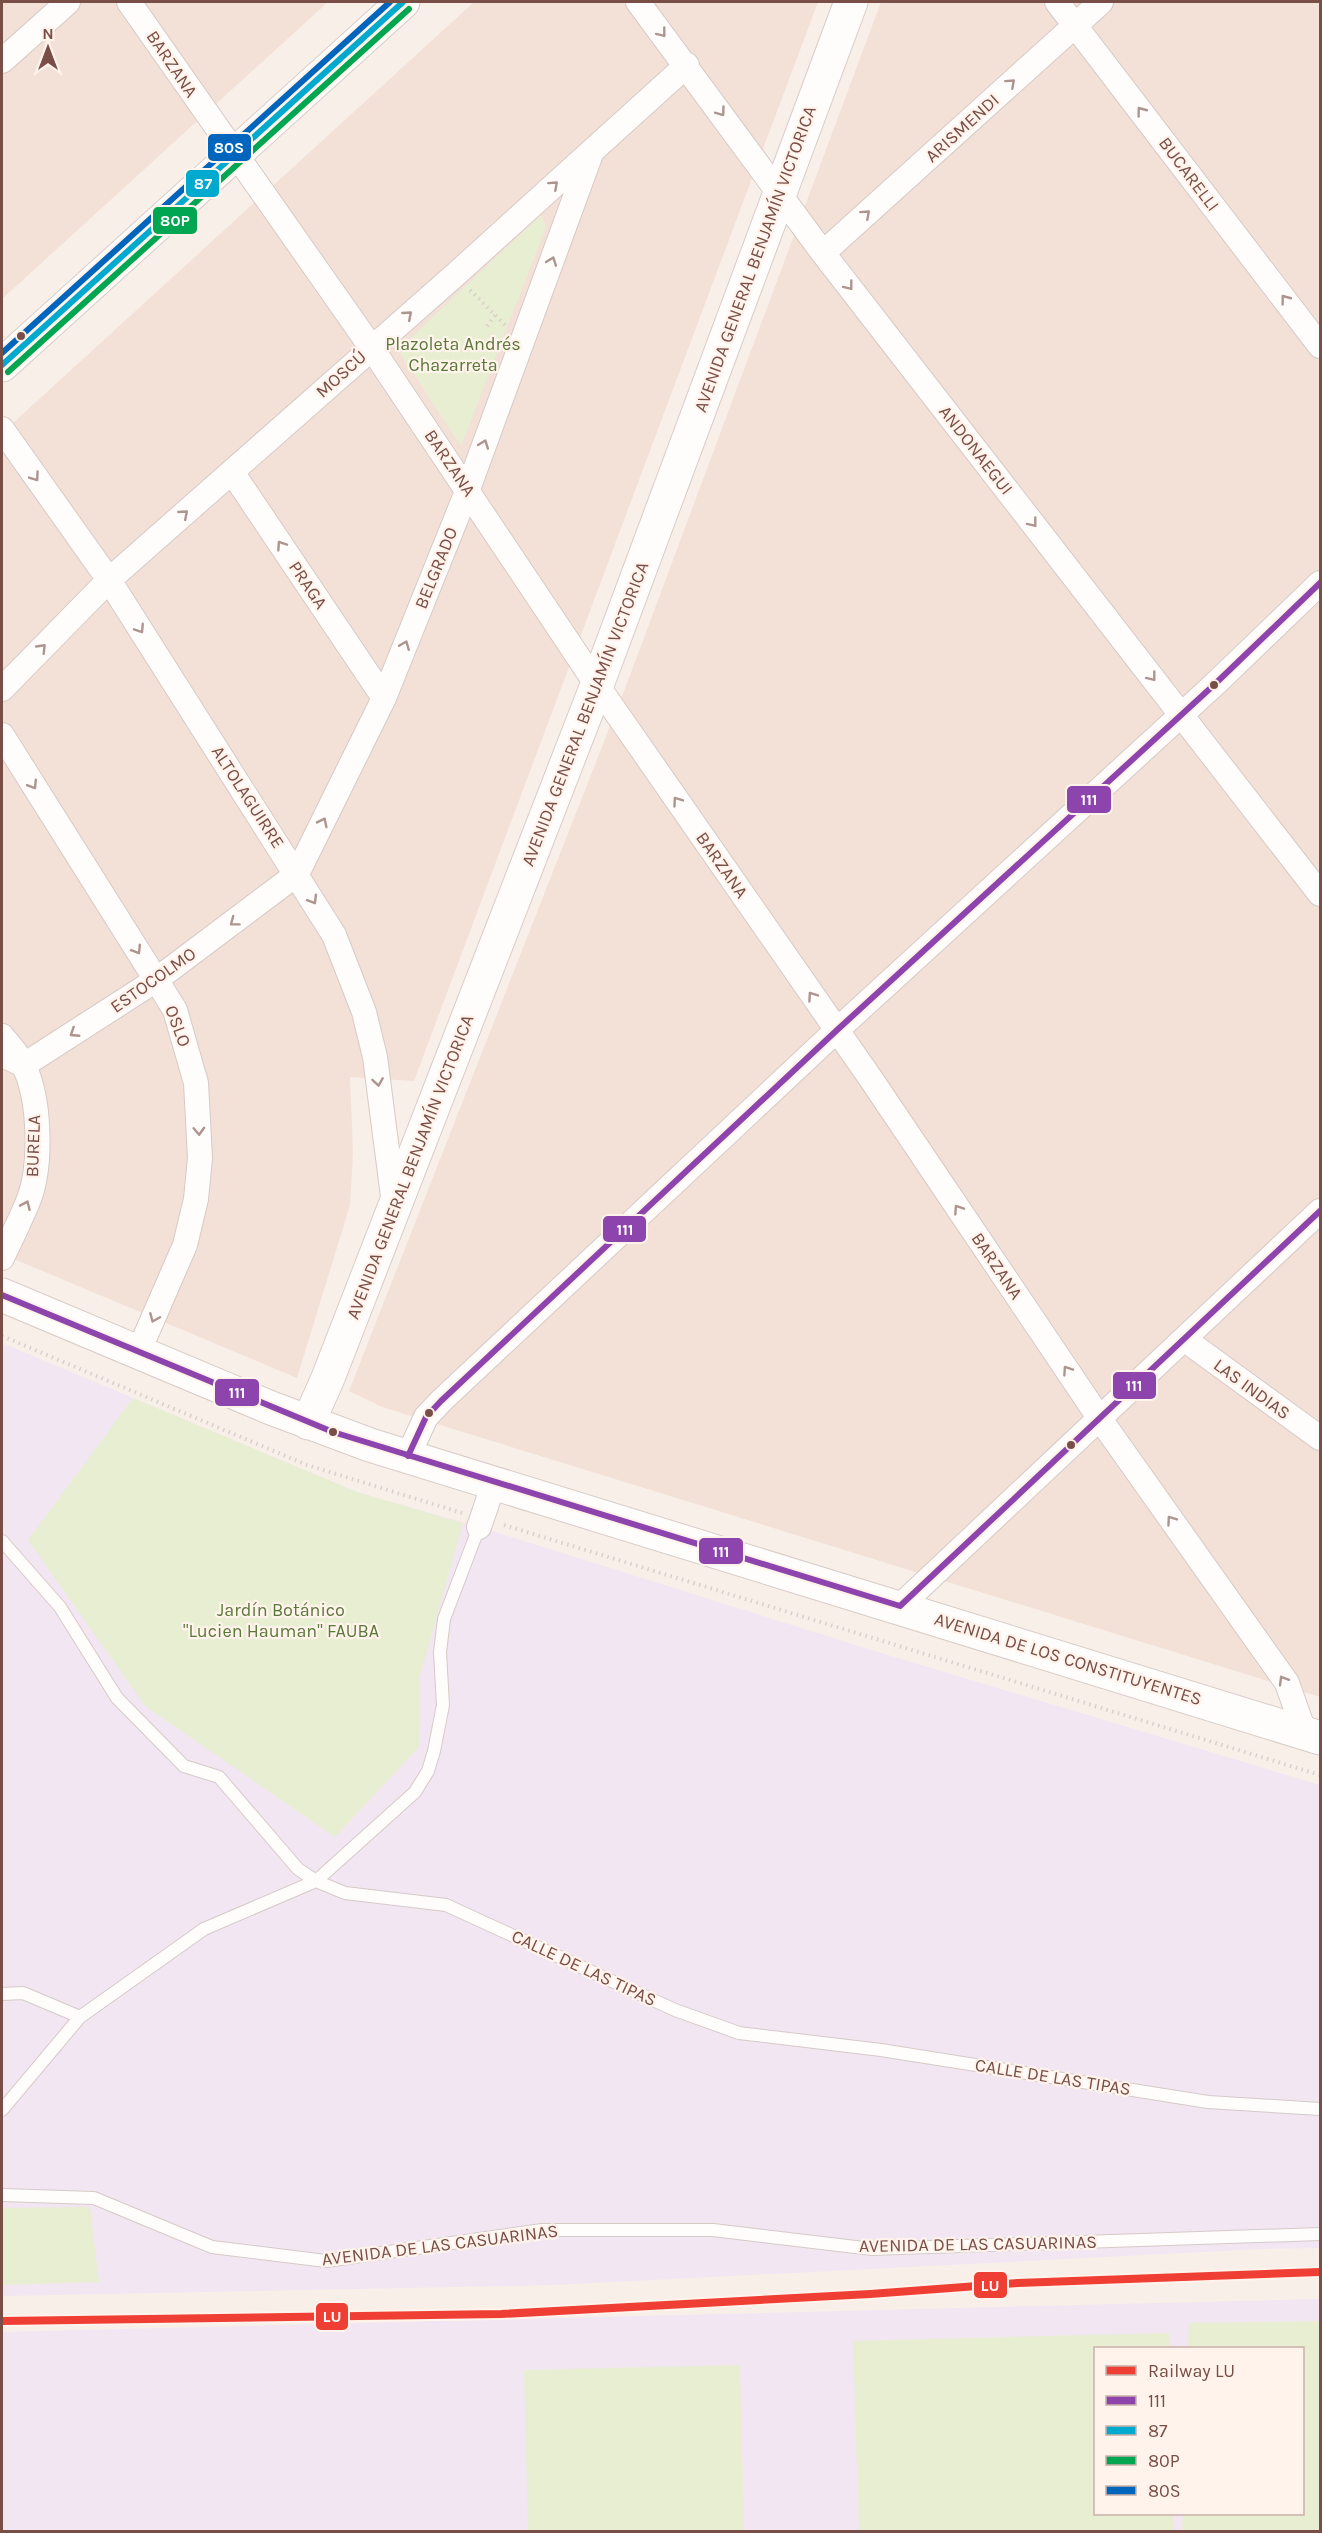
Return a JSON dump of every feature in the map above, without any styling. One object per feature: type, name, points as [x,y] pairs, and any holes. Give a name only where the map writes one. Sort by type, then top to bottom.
[{"type":"main road","points":[[2,365],[403,2]]},
{"type":"main road","name":"AVENIDA GENERAL BENJAMÍN VICTORICA","points":[[308,1423],[597,685],[851,2]]},
{"type":"main road","name":"AVENIDA DE LOS CONSTITUYENTES","points":[[2,1294],[308,1423],[494,1483],[900,1606],[1313,1736]]},
{"type":"street","points":[[2,61],[68,2]]},
{"type":"street","name":"BARZANA","points":[[129,2],[371,347],[597,685],[1100,1419],[1287,1683],[1313,1736]]},
{"type":"street","name":"ANDONAEGUI","points":[[638,2],[687,65],[823,253],[1320,894]]},
{"type":"street","name":"BUCARELLI","points":[[1057,2],[1320,346]]},
{"type":"street","name":"ARISMENDI","points":[[823,253],[1101,2]]},
{"type":"street","name":"MOSCÚ","points":[[2,689],[109,580],[687,65]]},
{"type":"street","name":"BELGRADO","points":[[297,874],[384,698],[468,489],[592,151]]},
{"type":"street","name":"ALTOLAGUIRRE","points":[[2,429],[109,580],[334,935],[364,1012],[375,1057],[394,1206]]},
{"type":"street","name":"PRAGA","points":[[232,472],[384,698]]},
{"type":"street","points":[[408,1456],[426,1417],[441,1401],[1320,583]]},
{"type":"street","name":"OSLO","points":[[2,735],[175,1010],[196,1083],[200,1158],[196,1199],[185,1245],[138,1353]]},
{"type":"street","name":"ESTOCOLMO","points":[[24,1065],[156,980],[297,874]]},
{"type":"street","name":"BURELA","points":[[2,1036],[24,1065],[34,1099],[36,1168],[30,1197],[2,1258]]},
{"type":"street","points":[[2,1055],[24,1065]]},
{"type":"street","points":[[900,1606],[1320,1211]]},
{"type":"street","name":"LAS INDIAS","points":[[1184,1339],[1320,1438]]},
{"type":"street","points":[[480,1523],[494,1483]]},
{"type":"lane","points":[[2,2110],[80,2017],[204,1929],[316,1881],[415,1792],[428,1771],[443,1705],[440,1652],[444,1619],[480,1523]]},
{"type":"lane","name":"CALLE DE LAS TIPAS","points":[[2,1541],[60,1606],[117,1698],[184,1766],[219,1777],[298,1869],[316,1881],[345,1893],[446,1905],[675,2010],[739,2033],[881,2050],[1208,2102],[1320,2109]]},
{"type":"lane","points":[[2,1994],[23,1993],[80,2017]]},
{"type":"lane","name":"AVENIDA DE LAS CASUARINAS","points":[[2,2195],[94,2198],[212,2247],[326,2261],[542,2230],[713,2230],[872,2249],[1320,2234]]},
{"type":"path","points":[[454,275],[522,342]]},
{"type":"path","points":[[487,326],[495,315]]},
{"type":"path","points":[[2,1336],[307,1465],[480,1523],[1320,1775]]},
{"type":"shaded area","points":[[2,2],[328,2],[2,299]]},
{"type":"shaded area","points":[[474,2],[818,2],[414,1081],[350,1077],[353,1153],[350,1205],[297,1378],[2,1254],[2,433]]},
{"type":"shaded area","points":[[881,2],[1320,2],[1320,1697],[382,1407],[349,1391],[629,678]]},
{"type":"shaded area","points":[[2,1343],[357,1492],[479,1527],[878,1652],[1320,1785],[1320,2248],[554,2285],[2,2296]]},
{"type":"shaded area","points":[[1320,2299],[1320,2531],[2,2531],[2,2332]]},
{"type":"green space","name":"Plazoleta Andrés Chazarreta","points":[[541,215],[546,227],[461,446],[398,350]]},
{"type":"green space","name":"Jardín Botánico \"Lucien Hauman\" FAUBA","points":[[133,1398],[357,1492],[463,1523],[420,1676],[419,1747],[335,1837],[145,1706],[28,1540]]},
{"type":"green space","points":[[90,2207],[99,2282],[2,2285],[2,2208]]},
{"type":"green space","points":[[1320,2321],[1320,2531],[1182,2531],[1183,2515],[1304,2515],[1304,2347],[1188,2347],[1189,2323]]},
{"type":"green space","points":[[1169,2333],[1170,2347],[1094,2347],[1094,2515],[1174,2515],[1174,2531],[859,2531],[853,2341]]},
{"type":"green space","points":[[740,2365],[744,2531],[528,2531],[524,2370]]},
{"type":"rail line","name":"LU","points":[[2,2321],[501,2314],[870,2294],[1018,2283],[1320,2272]]},
{"type":"transit line","name":"80S","points":[[2,353],[390,2]]},
{"type":"transit line","name":"87","points":[[2,365],[403,2]]},
{"type":"transit line","name":"80P","points":[[8,372],[409,9]]},
{"type":"transit line","name":"111","points":[[408,1456],[426,1417],[441,1401],[836,1031],[1215,684],[1320,583]]},
{"type":"transit line","name":"111","points":[[2,1295],[333,1432],[900,1606],[1320,1211]]}]
